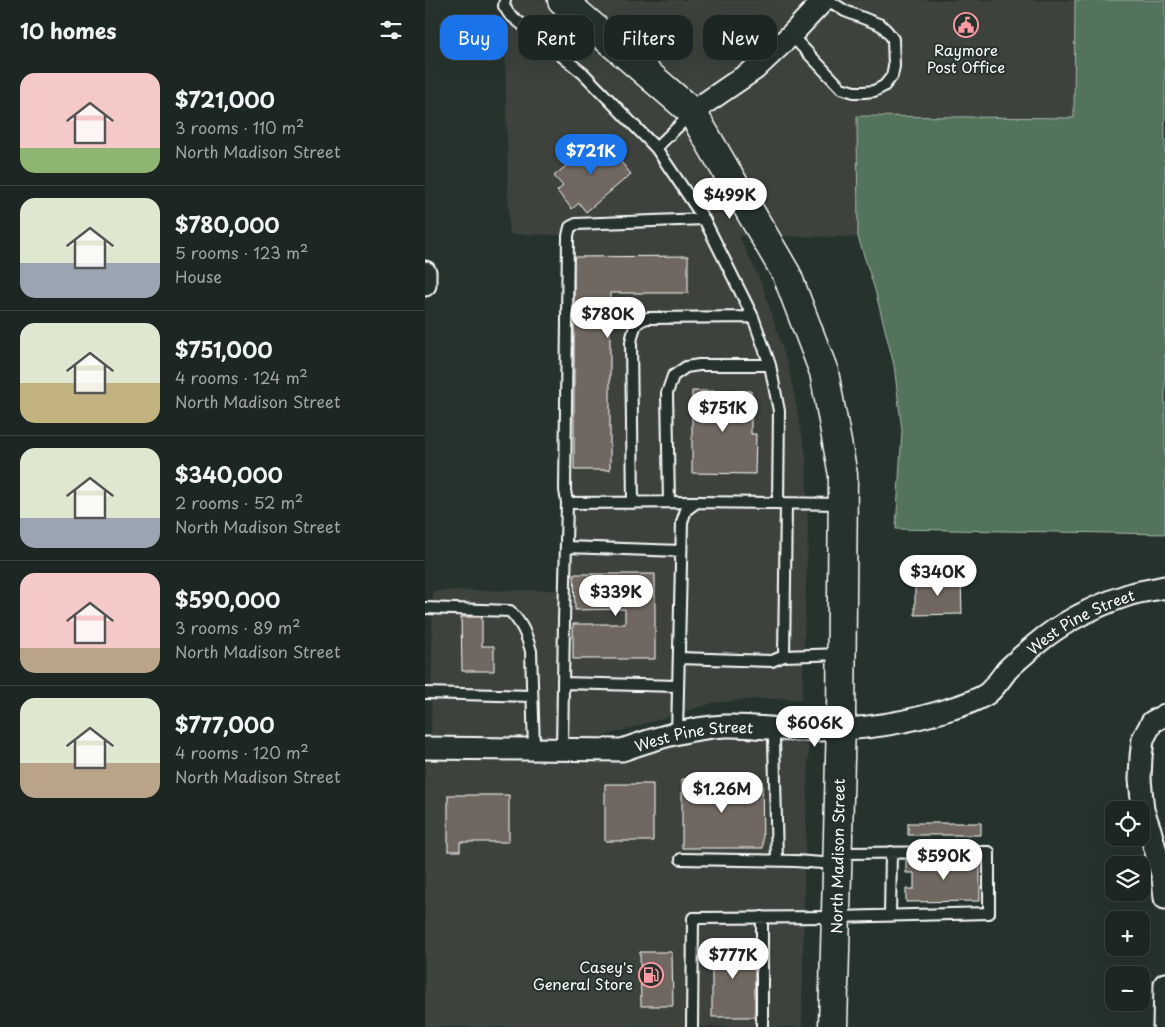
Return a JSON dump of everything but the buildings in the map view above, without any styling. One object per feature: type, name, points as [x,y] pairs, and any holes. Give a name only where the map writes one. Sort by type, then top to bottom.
[{"type":"main road","name":"North Madison Street","points":[[562,0],[692,112],[787,276],[824,372],[843,475],[840,730],[833,1027]]},
{"type":"street","points":[[692,112],[755,69],[791,36],[824,0]]},
{"type":"street","points":[[425,272],[425,285]]},
{"type":"street","name":"West Pine Street","points":[[425,748],[622,750],[653,739],[688,730],[725,726],[840,730],[914,720],[954,708],[987,695],[1008,670],[1036,644],[1064,624],[1098,606],[1129,595],[1165,587]]},
{"type":"street","points":[[1165,715],[1152,722],[1143,739],[1140,779],[1143,810],[1160,869],[1165,898]]},
{"type":"street","points":[[1164,1027],[1165,984]]},
{"type":"lane","points":[[505,0],[504,6],[509,14],[584,74],[656,148],[704,219],[753,317],[770,365],[779,411],[784,656]]},
{"type":"lane","points":[[791,36],[841,88],[854,92],[864,92],[884,86],[892,76],[894,66],[893,39],[881,25],[845,12],[828,0]]},
{"type":"lane","points":[[656,148],[692,112]]},
{"type":"lane","points":[[562,749],[570,227],[576,224],[704,219]]},
{"type":"lane","points":[[633,503],[631,342],[634,328],[641,320],[648,318],[753,317]]},
{"type":"lane","points":[[669,502],[667,393],[673,376],[687,367],[699,365],[770,365]]},
{"type":"lane","points":[[677,733],[681,522],[686,510],[697,502]]},
{"type":"lane","points":[[567,503],[843,504]]},
{"type":"lane","points":[[566,547],[681,551]]},
{"type":"lane","points":[[425,608],[510,611],[520,622],[527,635],[531,651],[534,749]]},
{"type":"lane","points":[[679,658],[772,661],[784,656],[841,654]]},
{"type":"lane","points":[[563,683],[678,686]]},
{"type":"lane","points":[[425,693],[532,696]]},
{"type":"lane","points":[[777,860],[774,740],[778,728]]},
{"type":"lane","points":[[681,858],[795,861],[837,859],[891,852],[989,852],[989,913],[693,918],[692,1027]]},
{"type":"lane","points":[[890,916],[891,852]]},
{"type":"lane","points":[[762,1027],[763,917]]},
{"type":"shaded area","points":[[504,0],[1075,0],[1074,118],[857,116],[858,237],[739,236],[762,284],[789,369],[806,455],[808,531],[802,699],[755,699],[713,703],[601,737],[431,736],[433,591],[561,590],[564,235],[509,234],[505,60],[508,60],[508,15],[504,15]]},
{"type":"shaded area","points":[[710,734],[809,740],[802,1027],[425,1027],[425,759],[599,760]]},
{"type":"green space","points":[[1075,0],[1165,0],[1165,534],[896,529],[902,430],[894,365],[875,290],[858,237],[857,116],[1074,118]]},
{"type":"place","name":"Raymore Post Office","points":[[966,25]]},
{"type":"place","name":"Casey's General Store","points":[[651,975]]}]
